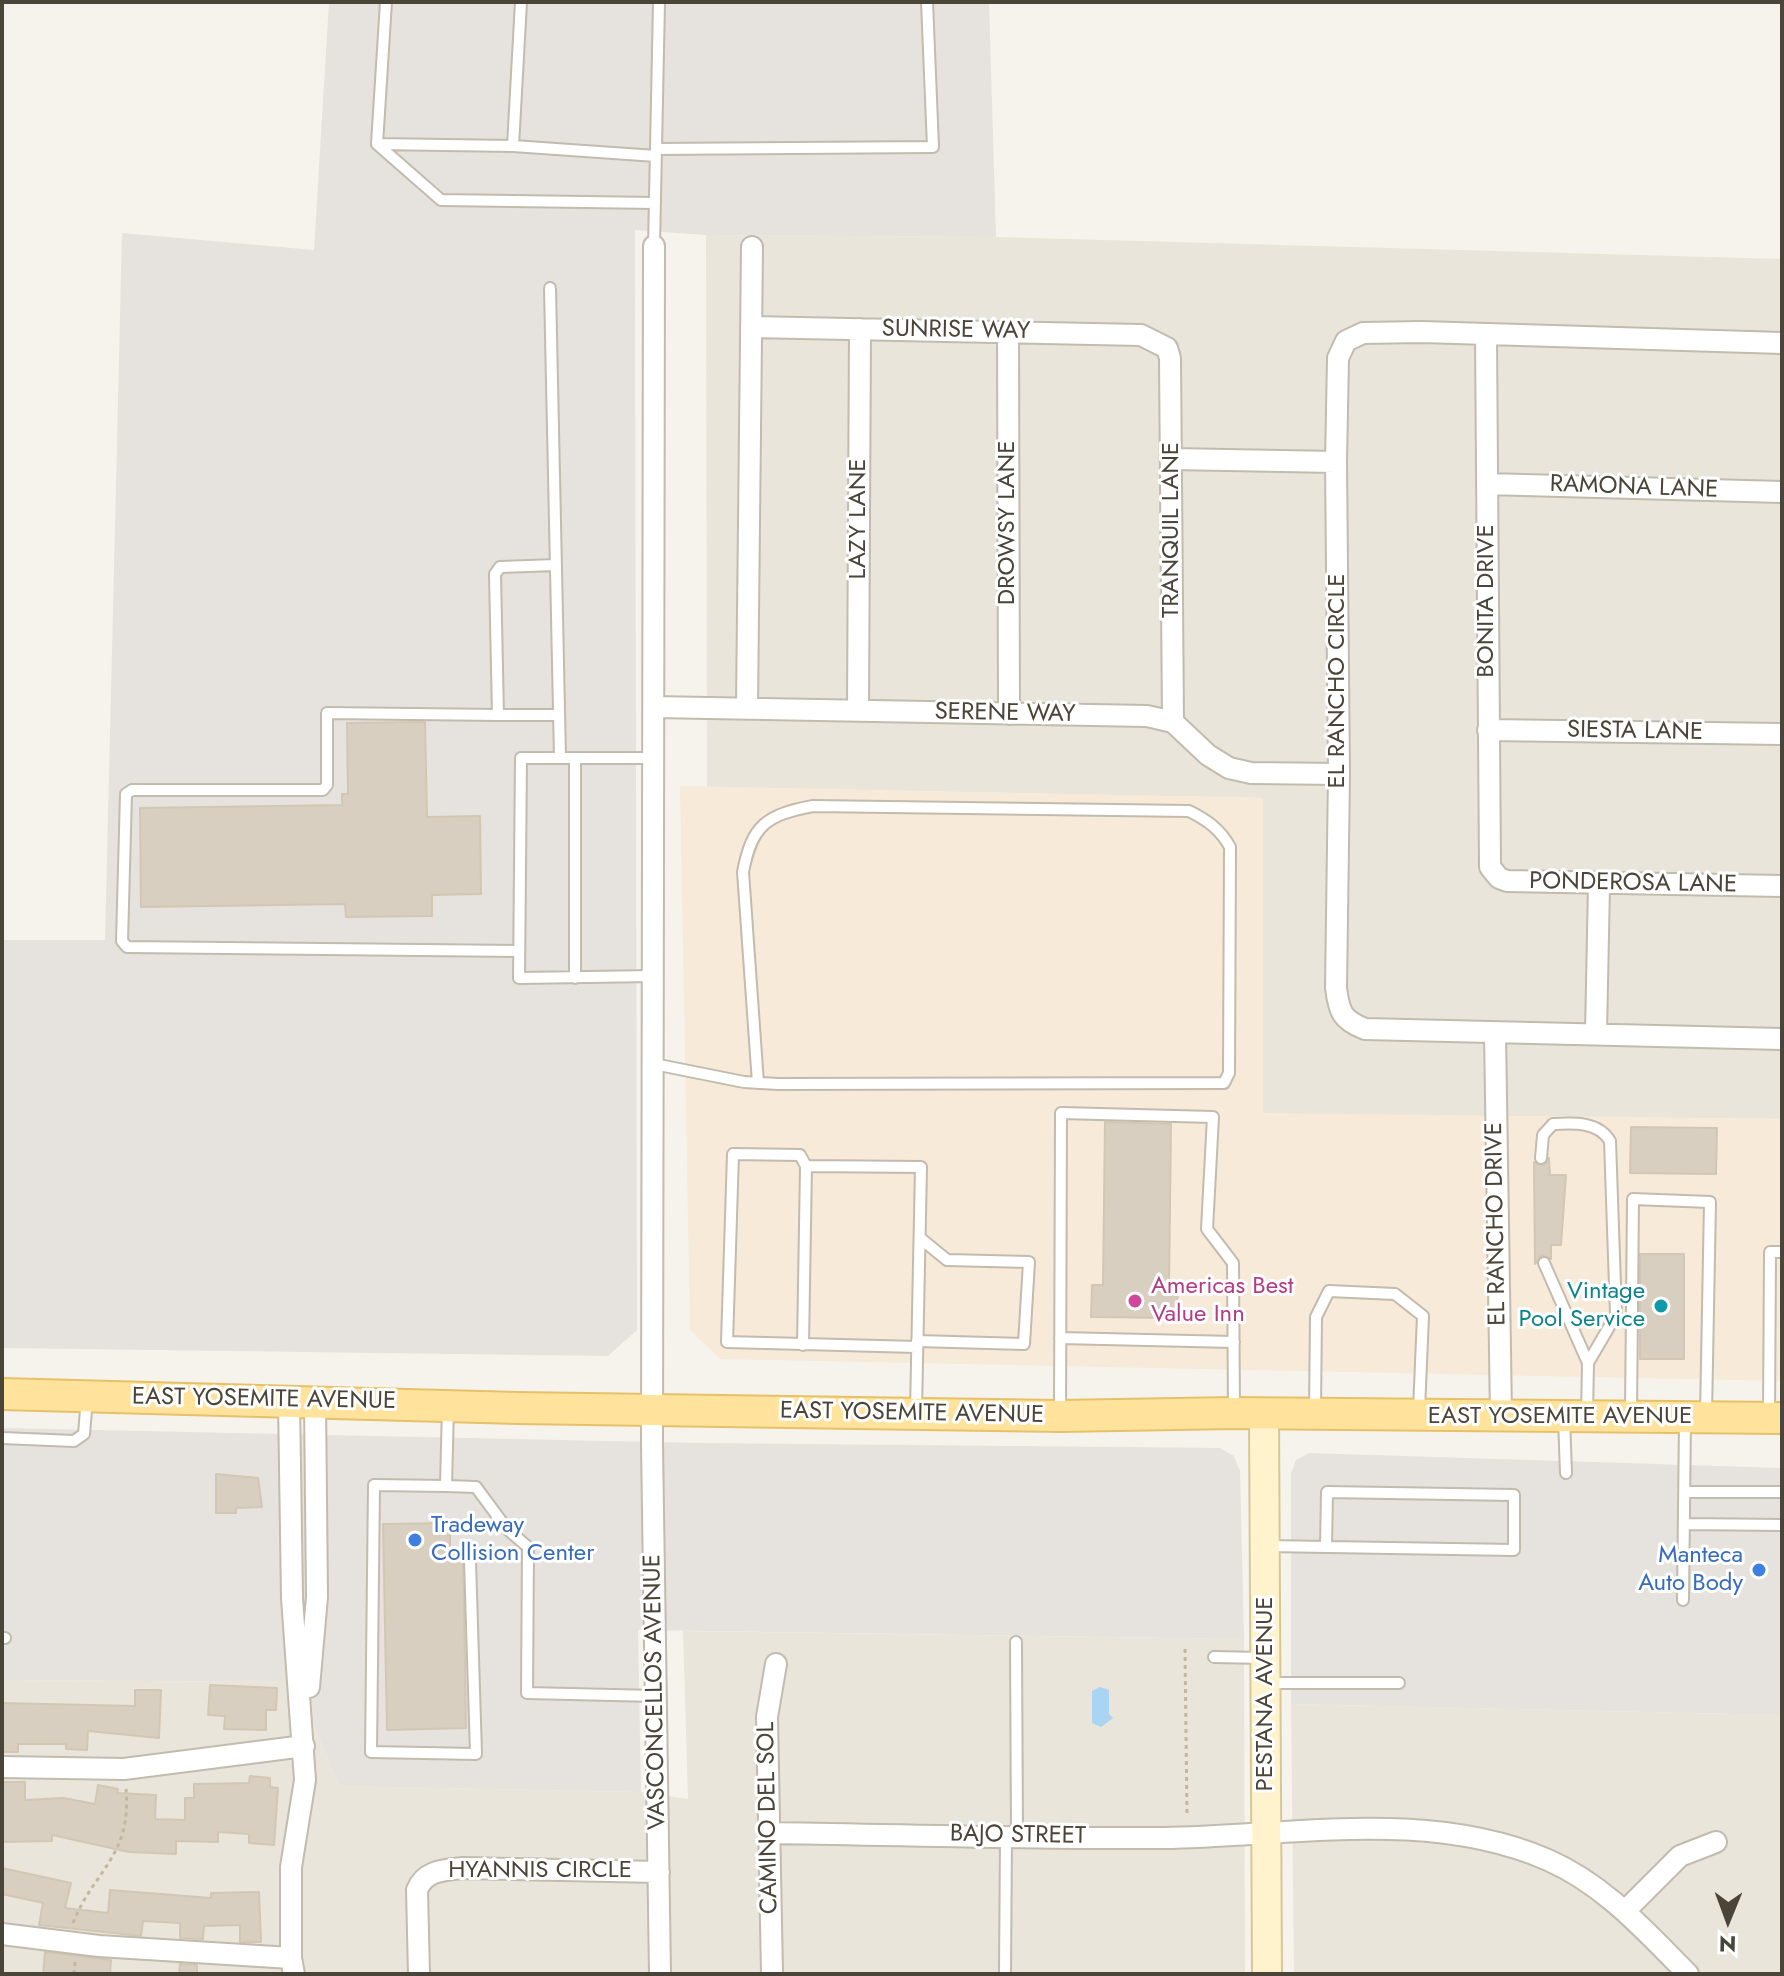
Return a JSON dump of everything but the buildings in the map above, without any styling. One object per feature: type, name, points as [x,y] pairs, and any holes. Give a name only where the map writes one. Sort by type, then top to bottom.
[{"type":"main road","name":"EAST YOSEMITE AVENUE","points":[[2,1394],[652,1410],[1060,1416],[1234,1413],[1775,1418]]},
{"type":"street","name":"VASCONCELLOS AVENUE","points":[[654,246],[652,1410],[660,1974]]},
{"type":"street","points":[[747,706],[752,247]]},
{"type":"street","name":"SUNRISE WAY","points":[[751,327],[1141,335],[1161,342]]},
{"type":"street","name":"LAZY LANE","points":[[858,710],[860,329]]},
{"type":"street","name":"DROWSY LANE","points":[[1008,332],[1009,714]]},
{"type":"street","name":"EL RANCHO CIRCLE","points":[[1782,343],[1363,333],[1346,341],[1338,358],[1336,462],[1339,774],[1336,988],[1340,1014],[1346,1021],[1365,1029],[1782,1039]]},
{"type":"street","name":"BONITA DRIVE","points":[[1486,335],[1490,867]]},
{"type":"street","name":"TRANQUIL LANE","points":[[1161,342],[1170,358],[1173,722]]},
{"type":"street","points":[[1172,459],[1336,462]]},
{"type":"street","name":"RAMONA LANE","points":[[1487,484],[1782,492]]},
{"type":"street","name":"SERENE WAY","points":[[654,707],[747,706],[1147,716],[1173,722]]},
{"type":"street","points":[[1173,722],[1208,755],[1229,768],[1251,773],[1339,774]]},
{"type":"street","name":"SIESTA LANE","points":[[1488,730],[1782,734]]},
{"type":"street","name":"PONDEROSA LANE","points":[[1490,867],[1499,878],[1507,881],[1782,886]]},
{"type":"street","points":[[1596,1033],[1599,885]]},
{"type":"street","name":"EL RANCHO DRIVE","points":[[1495,1033],[1501,1415]]},
{"type":"street","points":[[2,1934],[292,1966],[291,1867],[305,1780],[304,1746],[317,1597],[302,1401]]},
{"type":"street","name":"PESTANA AVENUE","points":[[1264,1414],[1268,1671],[1267,1974]]},
{"type":"street","name":"CAMINO DEL SOL","points":[[772,1974],[767,1717],[776,1664]]},
{"type":"street","points":[[2,1767],[124,1769],[304,1746]]},
{"type":"street","name":"BAJO STREET","points":[[770,1833],[1012,1836],[1266,1834],[1379,1829],[1458,1834],[1549,1861],[1600,1890],[1688,1974]]},
{"type":"street","points":[[1625,1911],[1680,1856],[1716,1842]]},
{"type":"street","name":"HYANNIS CIRCLE","points":[[419,1974],[417,1890],[421,1882],[434,1872],[463,1868],[659,1872]]},
{"type":"lane","points":[[377,144],[386,2]]},
{"type":"lane","points":[[513,146],[521,2]]},
{"type":"lane","points":[[654,246],[659,2]]},
{"type":"lane","points":[[377,144],[656,152],[933,147],[927,2]]},
{"type":"lane","points":[[377,144],[441,200],[655,203]]},
{"type":"lane","points":[[550,288],[560,757]]},
{"type":"lane","points":[[498,715],[495,574],[500,567],[556,565]]},
{"type":"lane","points":[[519,951],[127,947],[122,941],[126,794],[132,790],[323,790],[327,785],[327,713],[559,715]]},
{"type":"lane","points":[[654,758],[521,758],[519,978],[654,976]]},
{"type":"lane","points":[[575,758],[575,978]]},
{"type":"lane","points":[[654,1064],[758,1083],[1224,1083],[1229,1073],[1230,847],[1215,827],[1189,811],[813,806],[788,811],[766,822],[749,840],[743,872],[758,1083]]},
{"type":"lane","points":[[1060,1416],[1061,1113],[1213,1117],[1207,1229],[1233,1263],[1234,1413]]},
{"type":"lane","points":[[1541,1158],[1543,1135],[1553,1124],[1588,1125],[1606,1134],[1610,1141],[1616,1315],[1588,1363],[1566,1473]]},
{"type":"lane","points":[[803,1345],[806,1166],[800,1155],[733,1154],[727,1342],[803,1345],[1024,1344],[1029,1262],[947,1260],[920,1238]]},
{"type":"lane","points":[[806,1166],[921,1167],[916,1414]]},
{"type":"lane","points":[[1631,1417],[1633,1199],[1710,1202],[1696,1417],[1685,1492],[1683,1600]]},
{"type":"lane","points":[[1775,1418],[1770,1252],[1782,1252]]},
{"type":"lane","points":[[1544,1263],[1588,1363]]},
{"type":"lane","points":[[1315,1414],[1316,1317],[1329,1291],[1395,1294],[1423,1316],[1418,1416]]},
{"type":"lane","points":[[1060,1338],[1234,1342]]},
{"type":"lane","points":[[2,1438],[74,1441],[84,1434],[87,1396]]},
{"type":"lane","points":[[446,1486],[448,1405]]},
{"type":"lane","points":[[470,1561],[476,1754],[371,1752],[374,1485],[476,1487],[507,1529],[528,1547],[527,1693],[656,1696]]},
{"type":"lane","points":[[1265,1546],[1326,1547],[1514,1550],[1514,1495],[1327,1492],[1326,1547]]},
{"type":"lane","points":[[1685,1492],[1782,1492]]},
{"type":"lane","points":[[1684,1524],[1782,1525]]},
{"type":"lane","points":[[1005,1974],[1012,1836],[1016,1642]]},
{"type":"lane","points":[[1214,1657],[1268,1671],[1399,1683]]},
{"type":"path","points":[[1185,1649],[1187,1821]]},
{"type":"path","points":[[67,1942],[80,1905],[110,1865],[124,1832],[127,1802],[124,1769]]},
{"type":"shaded area","points":[[329,2],[989,2],[996,237],[706,235],[635,230],[637,1330],[608,1356],[2,1348],[2,940],[105,940],[122,233],[314,250]]},
{"type":"shaded area","points":[[706,235],[996,237],[1782,259],[1782,1119],[1262,1114],[1263,798],[707,787]]},
{"type":"shaded area","points":[[680,786],[1263,798],[1263,1113],[1782,1119],[1782,1381],[720,1359],[690,1330]]},
{"type":"shaded area","points":[[2,1428],[701,1443],[1220,1448],[1234,1456],[1240,1471],[1244,1639],[638,1630],[641,1792],[339,1786],[296,1682],[2,1680]]},
{"type":"shaded area","points":[[1309,1453],[1782,1468],[1782,1715],[1291,1704],[1291,1474],[1296,1460]]},
{"type":"shaded area","points":[[683,1631],[1244,1639],[1245,1974],[2,1974],[2,1680],[296,1682],[339,1786],[641,1792],[688,1799]]},
{"type":"shaded area","points":[[1291,1704],[1782,1715],[1782,1974],[1294,1974]]},
{"type":"water","points":[[1100,1687],[1109,1690],[1109,1714],[1113,1718],[1101,1727],[1092,1723],[1092,1691]]},
{"type":"place","name":"Americas Best Value Inn","points":[[1135,1301]]},
{"type":"place","name":"Vintage Pool Service","points":[[1661,1306]]},
{"type":"place","name":"Tradeway Collision Center","points":[[415,1540]]},
{"type":"place","name":"Manteca Auto Body","points":[[1759,1570]]}]
